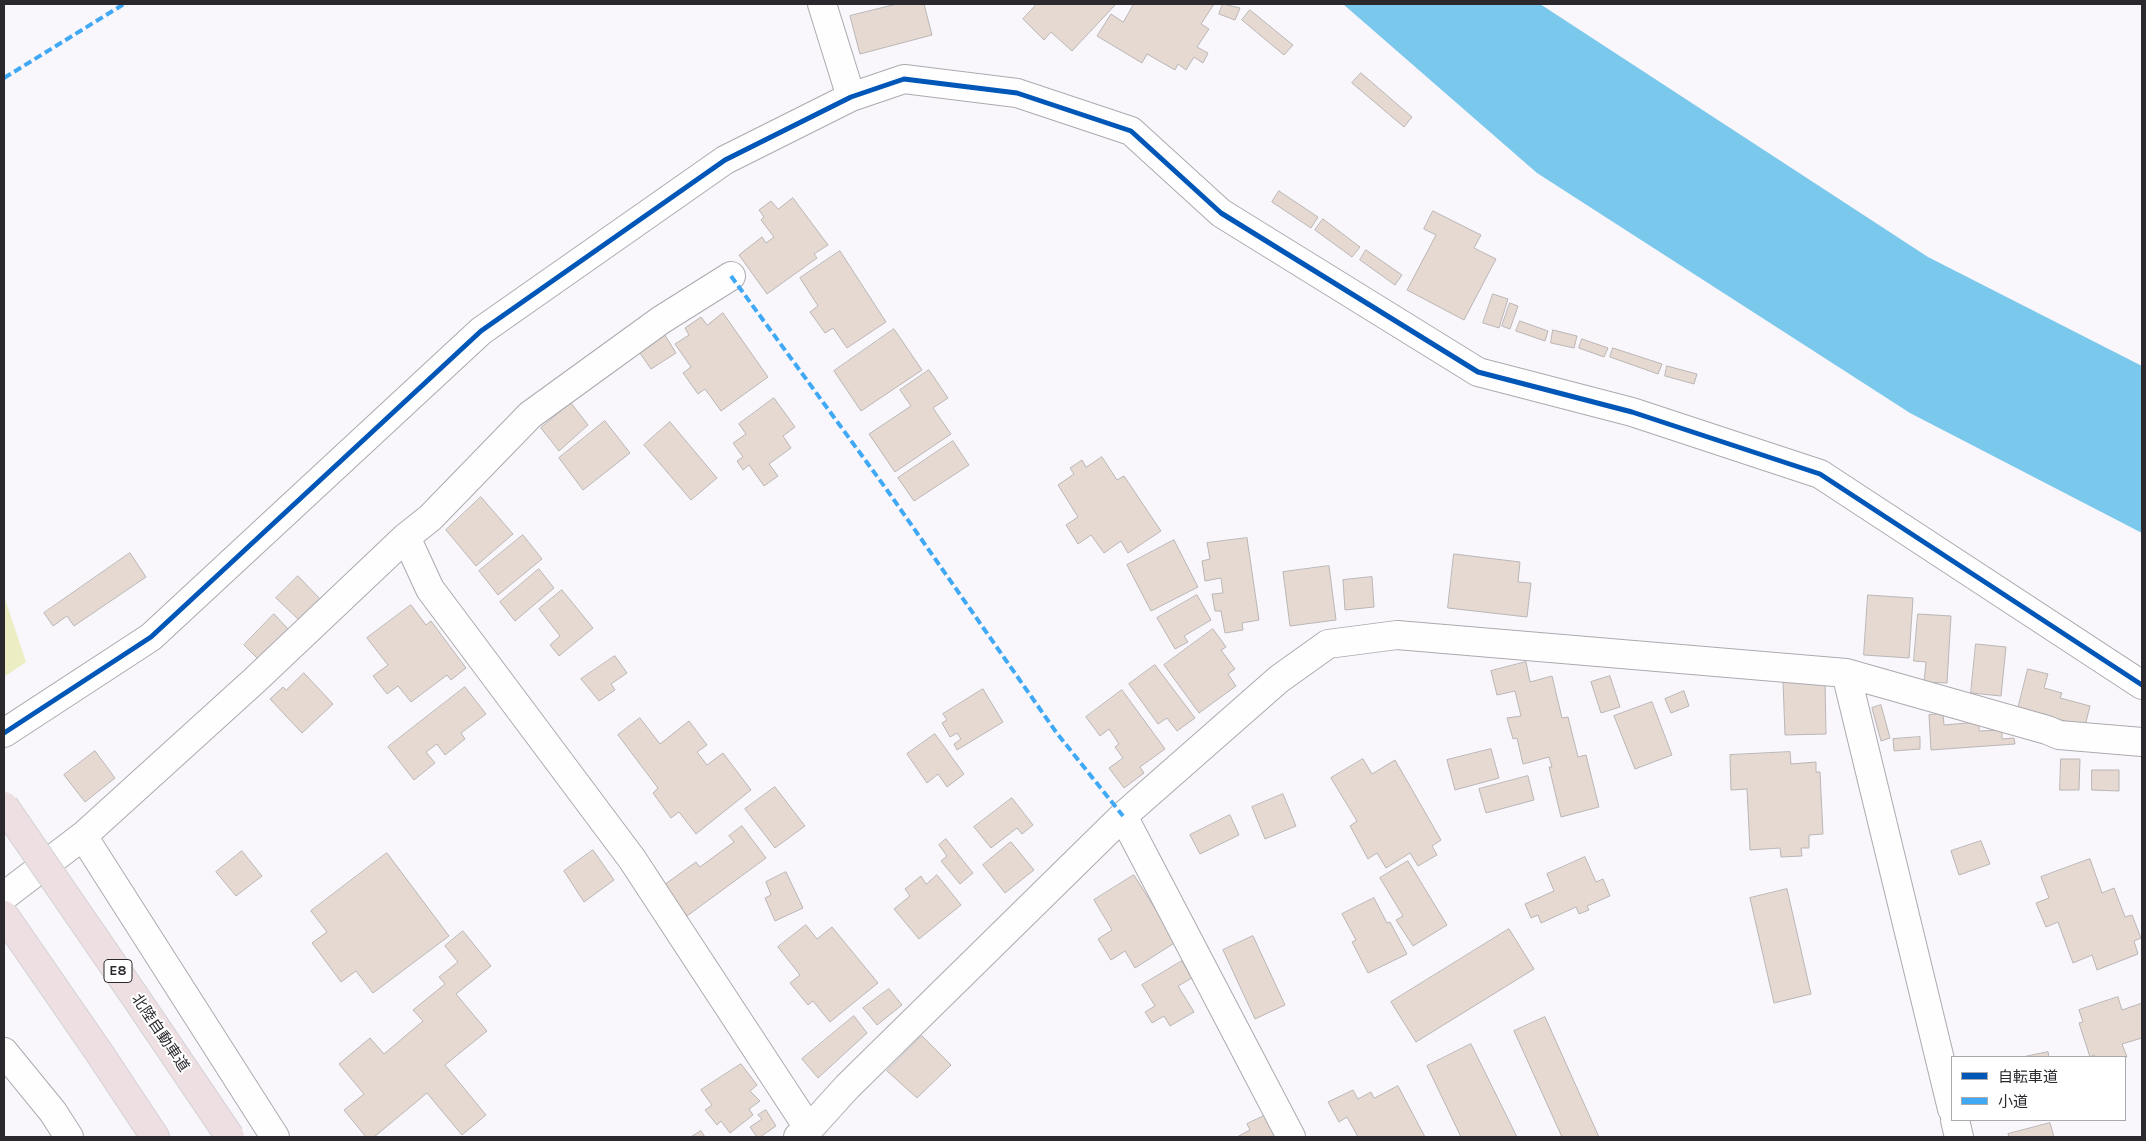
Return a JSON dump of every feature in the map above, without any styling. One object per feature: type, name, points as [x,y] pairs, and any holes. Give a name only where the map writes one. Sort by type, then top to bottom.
[{"type":"highway","name":"北陸自動車道","points":[[4,806],[230,1137]]},
{"type":"highway","points":[[4,915],[155,1137]]},
{"type":"street","points":[[822,4],[851,97]]},
{"type":"street","points":[[4,734],[151,637],[481,331],[725,160],[851,97],[904,80],[1017,93],[1131,131],[1221,213],[1478,372],[1632,412],[1820,474],[2142,685]]},
{"type":"street","points":[[4,896],[83,836],[255,680],[406,537],[430,518],[530,415],[661,320],[732,276]]},
{"type":"street","points":[[406,537],[430,589],[632,859],[804,1133],[847,1087],[1123,816],[1279,680],[1328,644],[1397,635],[1846,673],[2048,730],[2059,735],[2142,742]]},
{"type":"street","points":[[1846,673],[1951,1106]]},
{"type":"street","points":[[1123,816],[1291,1137]]},
{"type":"street","points":[[83,836],[275,1137]]},
{"type":"street","points":[[4,1052],[53,1112],[69,1137]]},
{"type":"street","points":[[1955,1121],[1959,1137]]},
{"type":"green space","points":[[4,596],[26,662],[4,677]]},
{"type":"water","points":[[1343,4],[1540,4],[1928,257],[2142,366],[2142,533],[1910,413],[1537,173]]},
{"type":"building","points":[[897,4],[924,4],[932,35],[860,54],[850,16]]},
{"type":"building","points":[[1037,4],[1116,4],[1072,51],[1051,32],[1044,40],[1023,19]]},
{"type":"building","points":[[1134,4],[1214,4],[1201,24],[1209,29],[1197,47],[1208,53],[1203,63],[1194,57],[1186,70],[1178,64],[1175,70],[1147,54],[1142,63],[1097,36],[1111,14],[1123,22]]},
{"type":"building","points":[[1223,4],[1240,8],[1235,20],[1219,14]]},
{"type":"building","points":[[1250,10],[1293,45],[1284,55],[1242,20]]},
{"type":"building","points":[[1361,73],[1412,117],[1404,127],[1352,83]]},
{"type":"building","points":[[1279,191],[1318,217],[1311,228],[1272,202]]},
{"type":"building","points":[[793,198],[828,245],[814,254],[817,258],[767,294],[739,255],[762,237],[766,243],[774,237],[761,220],[764,217],[759,210],[771,201],[778,209]]},
{"type":"building","points":[[1433,211],[1481,235],[1474,248],[1496,259],[1464,320],[1407,290],[1436,235],[1424,229]]},
{"type":"building","points":[[1323,219],[1360,247],[1352,257],[1315,230]]},
{"type":"building","points":[[1366,250],[1402,275],[1395,285],[1360,260]]},
{"type":"building","points":[[840,251],[886,322],[847,348],[833,328],[825,333],[810,312],[818,306],[800,278]]},
{"type":"building","points":[[1493,294],[1508,299],[1499,328],[1483,323]]},
{"type":"building","points":[[1510,303],[1518,306],[1510,329],[1502,326]]},
{"type":"building","points":[[723,313],[768,377],[721,411],[705,389],[698,394],[683,373],[691,367],[675,344],[689,335],[685,328],[701,317],[707,325]]},
{"type":"building","points":[[1520,321],[1548,331],[1545,341],[1516,331]]},
{"type":"building","points":[[894,329],[922,370],[861,411],[834,371]]},
{"type":"building","points":[[1553,330],[1577,336],[1574,348],[1551,343]]},
{"type":"building","points":[[663,332],[676,353],[651,369],[637,349]]},
{"type":"building","points":[[1582,339],[1608,348],[1604,357],[1579,348]]},
{"type":"building","points":[[1613,348],[1662,364],[1658,374],[1610,357]]},
{"type":"building","points":[[1667,366],[1697,374],[1694,384],[1665,376]]},
{"type":"building","points":[[929,370],[948,398],[933,408],[951,434],[895,472],[869,434],[911,406],[900,390]]},
{"type":"building","points":[[774,398],[795,427],[783,436],[791,448],[769,464],[778,476],[764,486],[749,465],[743,470],[737,461],[743,457],[733,443],[746,434],[739,424]]},
{"type":"building","points":[[571,403],[588,425],[559,451],[541,428]]},
{"type":"building","points":[[605,421],[630,453],[583,490],[559,458]]},
{"type":"building","points":[[670,422],[717,478],[691,500],[644,445]]},
{"type":"building","points":[[953,441],[969,465],[914,501],[898,478]]},
{"type":"building","points":[[1102,457],[1117,480],[1124,476],[1161,531],[1128,553],[1121,541],[1104,553],[1091,535],[1078,544],[1066,525],[1078,517],[1058,485],[1074,474],[1070,468],[1082,460],[1086,467]]},
{"type":"building","points":[[481,497],[513,534],[476,566],[446,530]]},
{"type":"building","points":[[523,535],[542,559],[498,595],[479,571]]},
{"type":"building","points":[[1247,538],[1259,620],[1242,623],[1243,630],[1225,633],[1221,611],[1215,611],[1212,594],[1223,593],[1221,578],[1205,581],[1202,561],[1210,559],[1207,543]]},
{"type":"building","points":[[1174,540],[1198,587],[1151,611],[1127,565]]},
{"type":"building","points":[[130,553],[146,577],[74,626],[67,616],[53,626],[44,613]]},
{"type":"building","points":[[1454,554],[1520,562],[1518,582],[1531,583],[1527,617],[1448,608]]},
{"type":"building","points":[[1329,566],[1336,620],[1290,626],[1283,572]]},
{"type":"building","points":[[539,569],[554,588],[515,621],[500,602]]},
{"type":"building","points":[[298,576],[320,599],[299,620],[276,598]]},
{"type":"building","points":[[1372,577],[1374,607],[1345,610],[1343,580]]},
{"type":"building","points":[[562,590],[593,628],[559,656],[550,645],[560,636],[539,609]]},
{"type":"building","points":[[1197,595],[1211,620],[1184,636],[1188,642],[1175,649],[1157,618]]},
{"type":"building","points":[[1868,595],[1913,598],[1909,658],[1864,655]]},
{"type":"building","points":[[411,605],[426,625],[431,621],[466,668],[451,680],[447,675],[411,702],[398,686],[387,694],[373,676],[388,665],[367,638]]},
{"type":"building","points":[[274,614],[289,630],[259,660],[244,645]]},
{"type":"building","points":[[1918,614],[1951,616],[1947,683],[1924,682],[1926,662],[1914,661]]},
{"type":"building","points":[[1213,629],[1226,647],[1221,650],[1235,669],[1228,674],[1236,686],[1199,713],[1164,665]]},
{"type":"building","points":[[1976,644],[2006,647],[2001,696],[1971,693]]},
{"type":"building","points":[[615,656],[627,673],[611,684],[615,690],[599,701],[581,679]]},
{"type":"building","points":[[1526,662],[1530,682],[1552,676],[1562,718],[1568,717],[1578,757],[1586,755],[1599,807],[1561,817],[1549,767],[1552,767],[1549,757],[1523,764],[1517,738],[1513,739],[1507,718],[1521,716],[1515,691],[1497,695],[1491,671]]},
{"type":"building","points":[[1155,665],[1195,718],[1177,731],[1167,718],[1158,724],[1129,684]]},
{"type":"building","points":[[2028,669],[2048,674],[2044,688],[2062,693],[2060,698],[2090,706],[2085,726],[2018,709]]},
{"type":"building","points":[[304,673],[333,704],[302,733],[270,699],[283,687],[286,690]]},
{"type":"building","points":[[1610,676],[1620,707],[1601,713],[1591,682]]},
{"type":"building","points":[[1825,680],[1826,734],[1785,735],[1783,681]]},
{"type":"building","points":[[465,687],[486,714],[461,733],[465,739],[445,755],[437,744],[426,752],[435,763],[414,780],[388,747]]},
{"type":"building","points":[[983,689],[1003,722],[957,750],[954,744],[961,739],[957,733],[950,737],[942,723],[947,720],[943,714]]},
{"type":"building","points":[[1122,690],[1165,749],[1140,767],[1144,773],[1124,788],[1109,768],[1123,758],[1115,747],[1119,744],[1109,729],[1100,736],[1086,717]]},
{"type":"building","points":[[1684,691],[1689,706],[1671,713],[1665,699]]},
{"type":"building","points":[[1652,702],[1672,755],[1635,769],[1614,716]]},
{"type":"building","points":[[1881,705],[1890,738],[1881,741],[1872,708]]},
{"type":"building","points":[[1943,714],[1944,725],[1979,722],[1979,731],[2002,730],[2002,739],[2014,738],[2015,744],[1931,750],[1929,715]]},
{"type":"building","points":[[640,718],[660,744],[689,721],[707,745],[697,752],[707,765],[723,753],[751,790],[696,834],[679,812],[671,818],[653,793],[658,788],[618,735]]},
{"type":"building","points":[[935,734],[964,774],[947,787],[938,774],[927,783],[907,754]]},
{"type":"building","points":[[1920,737],[1920,749],[1894,751],[1893,739]]},
{"type":"building","points":[[1491,749],[1499,778],[1455,790],[1447,760]]},
{"type":"building","points":[[95,751],[115,778],[85,802],[64,775]]},
{"type":"building","points":[[1790,752],[1791,764],[1816,762],[1816,772],[1820,772],[1823,834],[1809,835],[1809,848],[1801,848],[1802,856],[1781,857],[1780,848],[1750,850],[1747,789],[1731,790],[1730,755]]},
{"type":"building","points":[[1363,759],[1372,774],[1395,760],[1441,840],[1432,846],[1437,855],[1418,866],[1410,853],[1386,868],[1377,853],[1368,859],[1350,826],[1357,821],[1331,778]]},
{"type":"building","points":[[2061,759],[2080,759],[2079,790],[2060,790]]},
{"type":"building","points":[[2092,770],[2119,770],[2119,791],[2092,790]]},
{"type":"building","points":[[1528,776],[1534,800],[1486,813],[1479,789]]},
{"type":"building","points":[[775,787],[805,826],[775,848],[745,809]]},
{"type":"building","points":[[1283,794],[1296,826],[1265,839],[1252,807]]},
{"type":"building","points":[[1012,798],[1033,825],[1022,834],[1017,828],[991,848],[974,827]]},
{"type":"building","points":[[1230,815],[1239,835],[1200,854],[1190,835]]},
{"type":"building","points":[[742,826],[766,858],[687,916],[664,885],[696,862],[700,867],[734,842],[729,836]]},
{"type":"building","points":[[946,839],[973,873],[960,884],[941,861],[947,856],[939,845]]},
{"type":"building","points":[[1981,841],[1990,864],[1959,875],[1951,851]]},
{"type":"building","points":[[1011,842],[1034,870],[1005,893],[983,865]]},
{"type":"building","points":[[593,850],[614,880],[584,902],[564,871]]},
{"type":"building","points":[[242,851],[262,876],[236,896],[216,872]]},
{"type":"building","points":[[387,853],[449,936],[373,993],[356,971],[341,982],[312,943],[327,932],[311,911]]},
{"type":"building","points":[[1585,857],[1596,882],[1603,879],[1610,896],[1587,906],[1589,910],[1579,914],[1576,907],[1541,923],[1538,915],[1531,918],[1525,904],[1554,891],[1547,874]]},
{"type":"building","points":[[2090,859],[2102,893],[2114,888],[2125,917],[2132,915],[2141,938],[2134,941],[2138,954],[2097,970],[2092,955],[2073,963],[2058,922],[2046,927],[2036,903],[2049,898],[2041,877]]},
{"type":"building","points":[[1408,861],[1447,925],[1413,946],[1396,920],[1403,916],[1380,878]]},
{"type":"building","points":[[786,872],[803,908],[775,921],[765,898],[771,895],[766,882]]},
{"type":"building","points":[[937,875],[961,905],[919,939],[894,909],[910,896],[905,889],[921,876],[926,884]]},
{"type":"building","points":[[1134,875],[1176,942],[1135,968],[1125,951],[1111,960],[1098,939],[1112,930],[1094,900]]},
{"type":"building","points":[[1787,889],[1811,994],[1774,1003],[1750,898]]},
{"type":"building","points":[[1374,898],[1387,923],[1390,922],[1407,954],[1368,973],[1352,942],[1356,940],[1342,914]]},
{"type":"building","points":[[806,925],[817,939],[832,927],[878,983],[830,1022],[813,1001],[808,1005],[790,983],[800,975],[778,947]]},
{"type":"building","points":[[1509,929],[1534,969],[1416,1042],[1391,1002]]},
{"type":"building","points":[[463,931],[491,966],[456,994],[487,1031],[445,1065],[486,1115],[462,1135],[427,1093],[374,1137],[366,1137],[344,1110],[364,1094],[339,1064],[370,1038],[384,1054],[423,1021],[413,1010],[445,984],[439,977],[458,962],[445,946]]},
{"type":"building","points":[[1253,936],[1285,1005],[1255,1019],[1223,950]]},
{"type":"building","points":[[1182,961],[1192,978],[1178,986],[1194,1012],[1170,1026],[1164,1016],[1152,1023],[1145,1012],[1155,1006],[1142,985]]},
{"type":"building","points":[[889,989],[902,1005],[877,1025],[863,1008]]},
{"type":"building","points":[[2118,997],[2122,1010],[2142,1003],[2142,1038],[2122,1044],[2127,1057],[2090,1056],[2079,1023],[2083,1022],[2079,1010]]},
{"type":"building","points":[[854,1016],[867,1033],[818,1078],[802,1059]]},
{"type":"building","points":[[1545,1017],[1599,1137],[1562,1137],[1514,1031]]},
{"type":"building","points":[[922,1036],[951,1065],[917,1098],[887,1071]]},
{"type":"building","points":[[1471,1044],[1517,1137],[1461,1137],[1427,1066]]},
{"type":"building","points":[[2048,1052],[2049,1056],[2028,1056]]},
{"type":"building","points":[[741,1064],[757,1085],[750,1091],[760,1101],[749,1109],[753,1115],[730,1133],[721,1121],[717,1125],[705,1110],[712,1105],[701,1090]]},
{"type":"building","points":[[1398,1086],[1425,1137],[1358,1137],[1347,1117],[1339,1122],[1328,1102],[1353,1090],[1358,1099],[1371,1092],[1374,1098]]},
{"type":"building","points":[[766,1110],[776,1126],[760,1137],[757,1137],[750,1127],[762,1119],[758,1115]]},
{"type":"building","points":[[1266,1115],[1276,1137],[1237,1137],[1250,1130],[1247,1124]]},
{"type":"building","points":[[2050,1123],[2054,1137],[2009,1137],[2008,1134]]},
{"type":"building","points":[[701,1131],[705,1137],[691,1137]]},
{"type":"marked path","points":[[4,78],[124,4]]},
{"type":"marked path","points":[[731,276],[887,490],[1056,732],[1123,816]]},
{"type":"cycle path","points":[[4,733],[151,637],[481,331],[725,160],[851,97],[904,79],[1017,93],[1131,131],[1221,213],[1478,372],[1632,412],[1820,474],[2142,685]]}]
